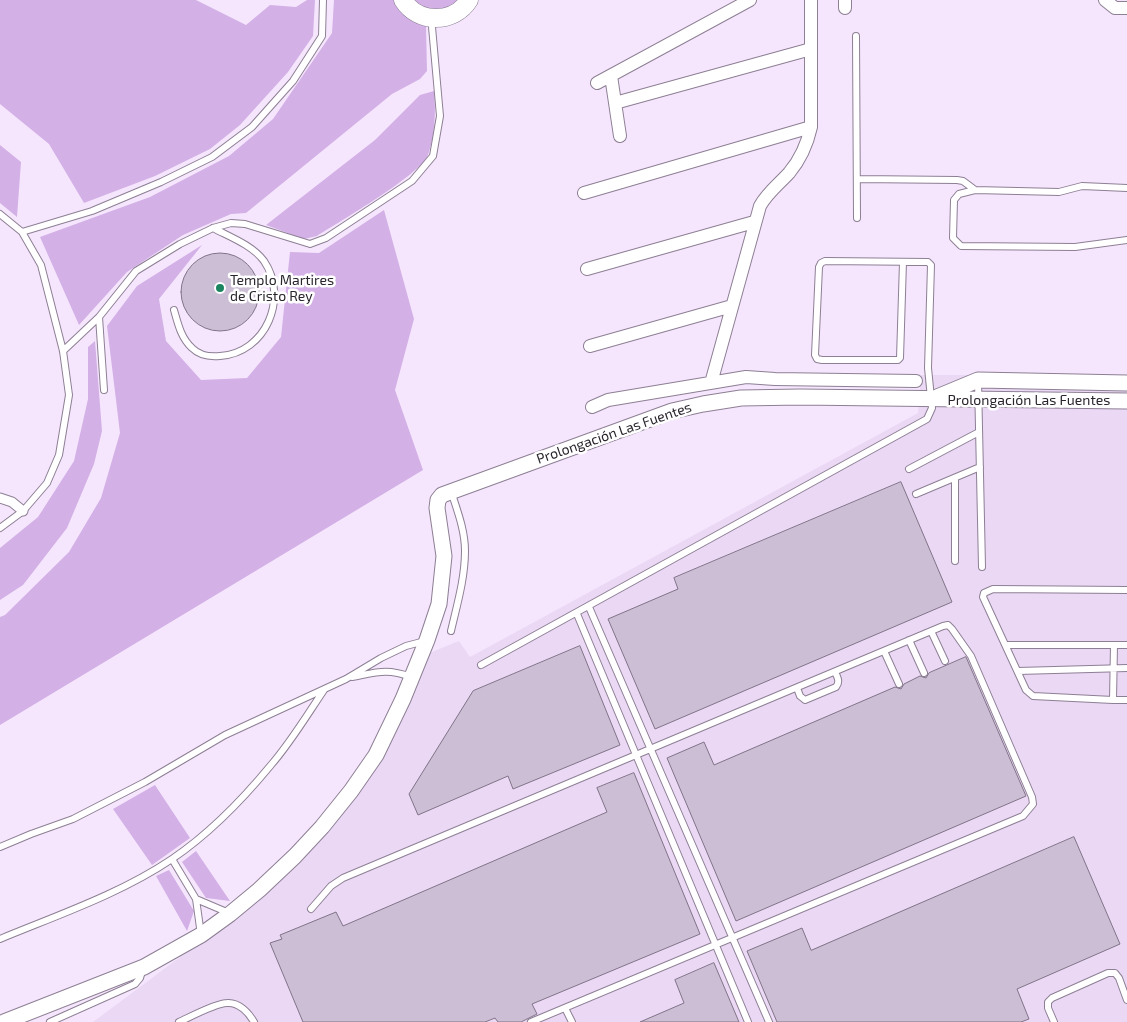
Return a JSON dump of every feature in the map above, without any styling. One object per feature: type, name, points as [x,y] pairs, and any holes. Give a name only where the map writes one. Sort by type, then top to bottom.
[{"type":"main road","points":[[404,0],[415,12],[425,17],[437,18],[458,12],[469,0]]},
{"type":"street","points":[[597,83],[750,0]]},
{"type":"street","points":[[711,383],[754,222],[760,206],[765,197],[789,173],[807,144],[811,128],[811,0]]},
{"type":"street","points":[[1105,0],[1113,7],[1127,8]]},
{"type":"street","points":[[615,103],[811,50]]},
{"type":"street","points":[[611,76],[620,136]]},
{"type":"street","points":[[584,193],[811,128]]},
{"type":"street","points":[[587,269],[754,222]]},
{"type":"street","points":[[590,346],[732,306]]},
{"type":"street","points":[[592,407],[608,400],[746,377],[916,381]]},
{"type":"street","name":"Prolongación Las Fuentes","points":[[931,399],[978,380],[1127,383]]},
{"type":"street","name":"Prolongación Las Fuentes","points":[[451,491],[672,412],[703,404],[741,398],[1127,401]]},
{"type":"street","points":[[4,1022],[144,966],[201,934],[230,914],[296,856],[322,827],[351,791],[376,754],[393,721],[427,640],[439,604],[444,556],[437,508],[438,500],[442,495],[451,491]]},
{"type":"street","points":[[0,498],[12,502],[23,511]]},
{"type":"lane","points":[[22,232],[92,211],[161,182],[212,157],[252,127],[293,81],[322,36],[323,0]]},
{"type":"lane","points":[[63,351],[99,317],[136,271],[180,244],[213,228],[231,223],[245,224],[310,244],[326,238],[412,181],[434,156],[440,116],[432,27],[437,18]]},
{"type":"lane","points":[[856,36],[856,218]]},
{"type":"lane","points":[[856,179],[957,180],[963,181],[975,190]]},
{"type":"lane","points":[[1127,188],[1082,186],[1059,192],[975,190],[959,194],[954,200],[953,238],[961,246],[1075,247],[1127,240]]},
{"type":"lane","points":[[0,214],[22,232],[42,265],[63,351],[69,396],[59,455],[47,483],[23,511],[0,528]]},
{"type":"lane","points":[[174,310],[180,332],[192,348],[208,357],[232,356],[254,343],[269,323],[275,297],[273,278],[263,260],[248,246],[213,228]]},
{"type":"lane","points":[[481,665],[927,419],[932,408],[928,368],[931,264],[926,261],[825,261],[819,265],[815,355],[818,359],[898,360],[900,358],[903,262]]},
{"type":"lane","points":[[99,317],[104,390]]},
{"type":"lane","points":[[978,380],[982,568]]},
{"type":"lane","points":[[909,469],[979,432]]},
{"type":"lane","points":[[916,494],[980,466]]},
{"type":"lane","points":[[955,478],[955,561]]},
{"type":"lane","points":[[451,491],[462,529],[465,550],[461,590],[451,631]]},
{"type":"lane","points":[[1127,590],[988,590],[984,593],[983,597],[1028,693],[1033,696],[1127,700]]},
{"type":"lane","points":[[589,606],[769,1022]]},
{"type":"lane","points":[[576,614],[748,1022]]},
{"type":"lane","points":[[311,909],[331,886],[344,878],[948,625],[972,656],[1032,796],[1033,804],[1023,816],[530,1022]]},
{"type":"lane","points":[[931,631],[945,661]]},
{"type":"lane","points":[[0,847],[73,820],[145,782],[225,734],[324,690],[397,650],[427,640]]},
{"type":"lane","points":[[909,640],[924,673]]},
{"type":"lane","points":[[1006,645],[1127,645]]},
{"type":"lane","points":[[1113,700],[1114,645]]},
{"type":"lane","points":[[884,651],[898,684]]},
{"type":"lane","points":[[1018,671],[1127,668]]},
{"type":"lane","points":[[346,678],[383,670],[412,677]]},
{"type":"lane","points":[[797,688],[800,696],[805,700],[836,687],[839,680],[835,672]]},
{"type":"lane","points":[[0,938],[106,894],[172,859],[201,837],[272,764],[324,690]]},
{"type":"lane","points":[[172,859],[196,899],[201,934]]},
{"type":"lane","points":[[196,899],[230,914]]},
{"type":"lane","points":[[50,1022],[136,984],[144,966]]},
{"type":"lane","points":[[1054,1022],[1048,1008],[1048,1002],[1052,998],[1108,973],[1115,973],[1119,978],[1127,1000]]},
{"type":"lane","points":[[179,1022],[226,1003],[237,1005],[249,1013],[254,1022]]},
{"type":"lane","points":[[565,1008],[572,1022]]},
{"type":"shaded area","points":[[0,0],[196,0],[246,25],[270,5],[296,7],[307,0],[315,0],[313,36],[288,72],[240,125],[210,149],[155,176],[84,203],[49,144],[0,104]]},
{"type":"shaded area","points":[[334,0],[395,0],[405,14],[426,26],[427,71],[420,79],[392,94],[246,213],[231,214],[183,235],[127,272],[79,325],[40,237],[150,197],[229,156],[273,119],[332,33]]},
{"type":"shaded area","points":[[411,0],[463,0],[450,10],[428,12]]},
{"type":"shaded area","points":[[434,91],[434,123],[428,155],[422,164],[395,186],[317,236],[304,239],[266,225],[375,140],[420,95]]},
{"type":"shaded area","points":[[0,145],[21,162],[17,217],[0,203]]},
{"type":"shaded area","points":[[384,210],[414,319],[395,390],[423,470],[0,725],[0,617],[5,615],[69,552],[101,498],[120,433],[107,326],[137,286],[202,245],[159,299],[166,341],[201,380],[247,378],[281,337],[290,252],[319,253]]},
{"type":"shaded area","points":[[95,341],[102,431],[94,464],[67,528],[23,585],[0,600],[0,548],[38,517],[74,461],[88,399],[88,347]]},
{"type":"shaded area","points":[[921,375],[1127,375],[1127,1022],[93,1022],[215,931],[333,823],[427,654],[459,641],[470,657],[918,413]]},
{"type":"shaded area","points":[[155,785],[190,838],[152,865],[113,809]]},
{"type":"shaded area","points":[[196,851],[230,901],[206,898],[182,862]]},
{"type":"shaded area","points":[[169,870],[194,911],[187,931],[156,876]]},
{"type":"building","name":"Templo Martires de Cristo Rey","points":[[220,253],[235,256],[248,264],[256,277],[259,292],[256,307],[248,320],[235,328],[220,331],[205,328],[192,320],[184,307],[181,292],[184,277],[192,264],[205,256]]},
{"type":"building","points":[[901,482],[952,602],[655,729],[608,619],[678,589],[674,578]]},
{"type":"building","points":[[580,646],[620,745],[513,789],[508,776],[418,815],[409,794],[473,691]]},
{"type":"building","points":[[966,657],[1026,796],[736,921],[667,758],[704,742],[714,765],[895,687],[901,689],[904,684],[920,676],[926,678],[929,673]]},
{"type":"building","points":[[634,773],[700,934],[532,1004],[537,1014],[521,1022],[498,1022],[495,1018],[485,1022],[303,1022],[270,943],[282,939],[280,935],[336,912],[343,926],[607,812],[597,788]]},
{"type":"building","points":[[1074,837],[1120,944],[1017,989],[1029,1019],[1021,1022],[777,1022],[747,951],[802,928],[811,950]]},
{"type":"building","points":[[714,963],[739,1022],[640,1022],[684,1003],[675,980]]},
{"type":"place","name":"Templo Martires de Cristo Rey","points":[[220,288]]}]
